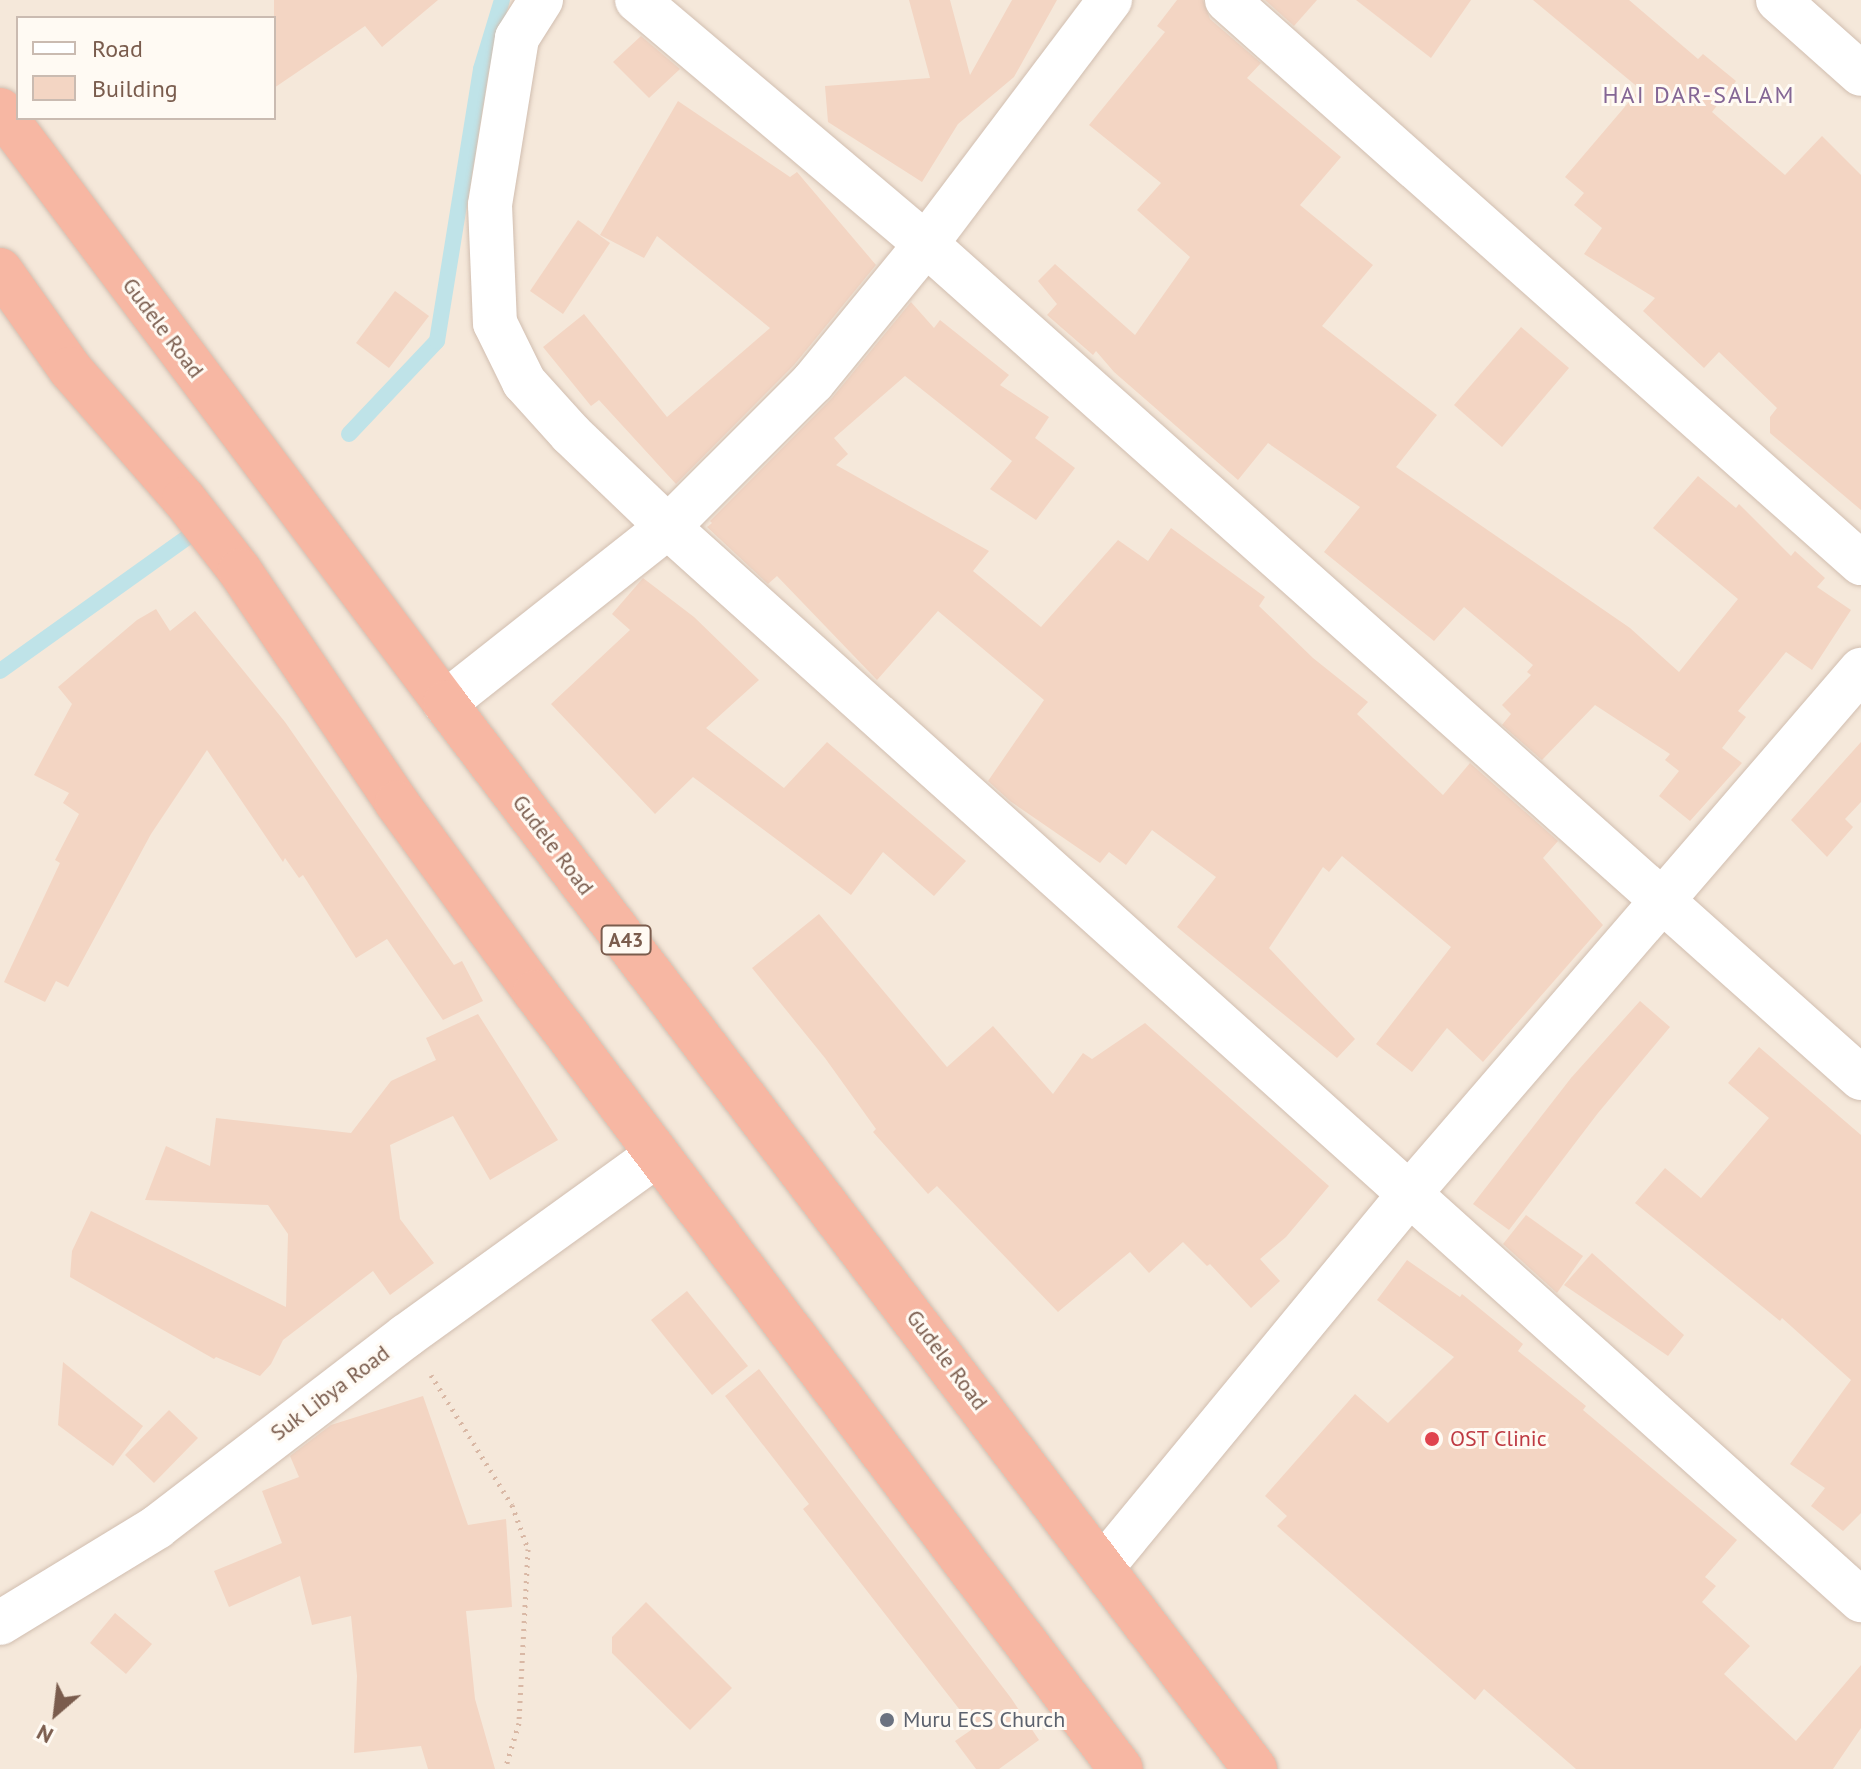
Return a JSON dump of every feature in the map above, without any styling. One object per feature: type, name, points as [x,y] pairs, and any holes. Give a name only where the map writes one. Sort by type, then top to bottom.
[{"type":"highway","name":"Gudele Road","points":[[0,110],[445,703],[1255,1769]]},
{"type":"highway","points":[[0,270],[70,369],[184,499],[240,571],[397,803],[656,1156],[1113,1767]]},
{"type":"street","points":[[541,0],[517,38],[490,205],[495,323],[524,382],[571,434],[668,527],[1861,1600]]},
{"type":"street","points":[[637,0],[926,244],[1662,904],[1861,1078]]},
{"type":"street","points":[[445,703],[668,527],[813,382],[926,244],[1110,0]]},
{"type":"street","points":[[1227,0],[1861,563]]},
{"type":"street","points":[[1778,0],[1861,74]]},
{"type":"street","points":[[1103,1566],[1410,1193],[1861,670]]},
{"type":"street","name":"Suk Libya Road","points":[[0,1623],[157,1527],[406,1336],[656,1156]]},
{"type":"path","points":[[406,1336],[512,1505],[528,1549],[519,1723],[505,1769]]},
{"type":"shaded area","points":[[0,0],[1861,0],[1861,1769],[0,1769]]},
{"type":"building","points":[[274,0],[438,0],[382,47],[365,26],[276,87]]},
{"type":"building","points":[[909,0],[950,0],[970,75],[1012,0],[1057,0],[1014,77],[958,124],[922,182],[828,122],[825,86],[930,78]]},
{"type":"building","points":[[1177,0],[1203,0],[1210,19],[1261,63],[1247,78],[1341,157],[1300,205],[1373,265],[1322,326],[1437,415],[1396,467],[1630,628],[1679,672],[1738,599],[1653,528],[1698,476],[1736,508],[1739,504],[1791,556],[1795,551],[1825,578],[1817,587],[1851,610],[1812,670],[1786,652],[1738,711],[1746,717],[1722,748],[1742,763],[1690,821],[1659,796],[1679,771],[1665,760],[1670,754],[1595,705],[1542,760],[1502,725],[1511,714],[1502,705],[1531,675],[1527,672],[1533,665],[1464,607],[1434,641],[1324,552],[1360,507],[1268,443],[1238,480],[1114,372],[1096,351],[1093,355],[1047,315],[1057,304],[1038,281],[1055,264],[1135,335],[1190,257],[1137,210],[1161,183],[1089,125],[1165,32],[1157,26]]},
{"type":"building","points":[[1265,0],[1317,0],[1294,26]]},
{"type":"building","points":[[1356,0],[1471,0],[1431,58]]},
{"type":"building","points":[[1533,0],[1629,0],[1698,59],[1703,54],[1736,81],[1712,112],[1785,175],[1822,136],[1861,175],[1861,510],[1770,433],[1770,417],[1777,408],[1719,352],[1704,368],[1643,311],[1655,298],[1584,254],[1602,228],[1574,205],[1584,193],[1565,177],[1640,89]]},
{"type":"building","points":[[641,36],[680,69],[649,98],[613,62]]},
{"type":"building","points":[[678,101],[790,177],[797,172],[876,265],[794,365],[676,484],[599,400],[591,406],[543,347],[584,314],[667,417],[770,328],[657,236],[644,258],[600,235]]},
{"type":"building","points":[[578,220],[610,243],[563,314],[530,291]]},
{"type":"building","points":[[395,291],[429,316],[389,368],[356,343]]},
{"type":"building","points":[[911,302],[934,328],[940,320],[1009,375],[1000,385],[1049,417],[1035,438],[1075,468],[1036,520],[990,489],[1012,461],[905,376],[834,438],[848,454],[836,465],[989,551],[973,571],[1041,627],[1118,540],[1148,561],[1171,528],[1265,597],[1259,606],[1313,658],[1368,702],[1357,714],[1443,795],[1470,763],[1558,841],[1543,858],[1603,925],[1483,1062],[1447,1028],[1412,1072],[1376,1044],[1451,947],[1342,856],[1329,872],[1323,867],[1269,948],[1355,1039],[1337,1058],[1177,927],[1216,877],[1152,830],[1126,865],[1109,852],[1100,863],[1010,801],[988,781],[1044,700],[938,611],[877,680],[777,576],[768,584],[707,527],[832,398]]},
{"type":"building","points":[[1521,327],[1569,368],[1502,447],[1454,405]]},
{"type":"building","points":[[643,578],[694,617],[759,680],[706,728],[784,788],[827,742],[966,861],[934,896],[883,852],[851,895],[693,777],[655,814],[551,704],[630,630],[612,614]]},
{"type":"building","points":[[156,609],[170,631],[195,611],[285,722],[454,965],[462,961],[483,1001],[443,1020],[387,939],[356,958],[303,875],[299,878],[285,858],[283,862],[207,750],[151,834],[68,987],[56,981],[45,1002],[4,982],[60,863],[55,860],[79,814],[63,803],[69,793],[34,775],[72,704],[58,687],[137,620]]},
{"type":"building","points":[[1861,742],[1861,802],[1845,819],[1853,827],[1827,857],[1791,820]]},
{"type":"building","points":[[819,914],[947,1067],[993,1026],[1053,1094],[1083,1053],[1092,1059],[1145,1023],[1329,1186],[1286,1237],[1260,1259],[1280,1281],[1251,1308],[1210,1264],[1207,1266],[1183,1242],[1149,1273],[1130,1252],[1058,1312],[937,1186],[928,1194],[873,1132],[876,1129],[825,1058],[752,968]]},
{"type":"building","points":[[1640,1001],[1670,1027],[1598,1113],[1509,1230],[1473,1204],[1571,1078]]},
{"type":"building","points":[[478,1014],[558,1140],[490,1180],[453,1116],[390,1145],[400,1219],[434,1263],[390,1295],[373,1271],[283,1340],[271,1364],[260,1376],[216,1357],[214,1359],[70,1277],[72,1251],[91,1211],[286,1307],[288,1234],[268,1205],[145,1200],[166,1146],[210,1166],[216,1118],[351,1133],[391,1081],[436,1060],[426,1038]]},
{"type":"building","points":[[1759,1047],[1861,1135],[1861,1513],[1843,1531],[1811,1506],[1825,1488],[1790,1464],[1851,1380],[1782,1318],[1780,1321],[1635,1203],[1665,1168],[1701,1198],[1769,1118],[1728,1083]]},
{"type":"building","points":[[1526,1215],[1583,1256],[1557,1293],[1503,1244]]},
{"type":"building","points":[[1592,1253],[1684,1335],[1668,1356],[1564,1285]]},
{"type":"building","points":[[1407,1260],[1460,1297],[1462,1294],[1523,1344],[1518,1351],[1586,1406],[1583,1410],[1737,1540],[1705,1577],[1716,1586],[1702,1602],[1750,1646],[1724,1674],[1796,1741],[1861,1665],[1861,1728],[1833,1769],[1576,1769],[1484,1689],[1475,1700],[1277,1526],[1287,1516],[1265,1496],[1355,1394],[1388,1423],[1454,1357],[1377,1300]]},
{"type":"building","points":[[687,1291],[748,1366],[712,1395],[651,1320]]},
{"type":"building","points":[[63,1362],[143,1426],[113,1466],[58,1425]]},
{"type":"building","points":[[759,1369],[1011,1698],[1039,1740],[999,1769],[976,1769],[955,1741],[974,1728],[803,1509],[809,1504],[725,1396]]},
{"type":"building","points":[[423,1396],[468,1525],[506,1519],[512,1607],[466,1611],[475,1699],[495,1769],[428,1769],[421,1746],[354,1753],[357,1676],[351,1616],[312,1625],[300,1576],[229,1607],[214,1571],[282,1543],[262,1491],[299,1477],[290,1456],[331,1425]]},
{"type":"building","points":[[169,1410],[198,1438],[154,1483],[125,1455]]},
{"type":"building","points":[[646,1602],[732,1688],[690,1730],[612,1653],[612,1637]]},
{"type":"building","points":[[115,1613],[152,1644],[126,1674],[90,1643]]},
{"type":"waterway","points":[[349,434],[437,341],[481,69],[502,0]]},
{"type":"waterway","points":[[0,671],[199,529]]},
{"type":"place","name":"OST Clinic","points":[[1432,1439]]},
{"type":"place","name":"Muru ECS Church","points":[[887,1720]]},
{"type":"district","name":"HAI DAR-SALAM","points":[[1699,95]]}]
